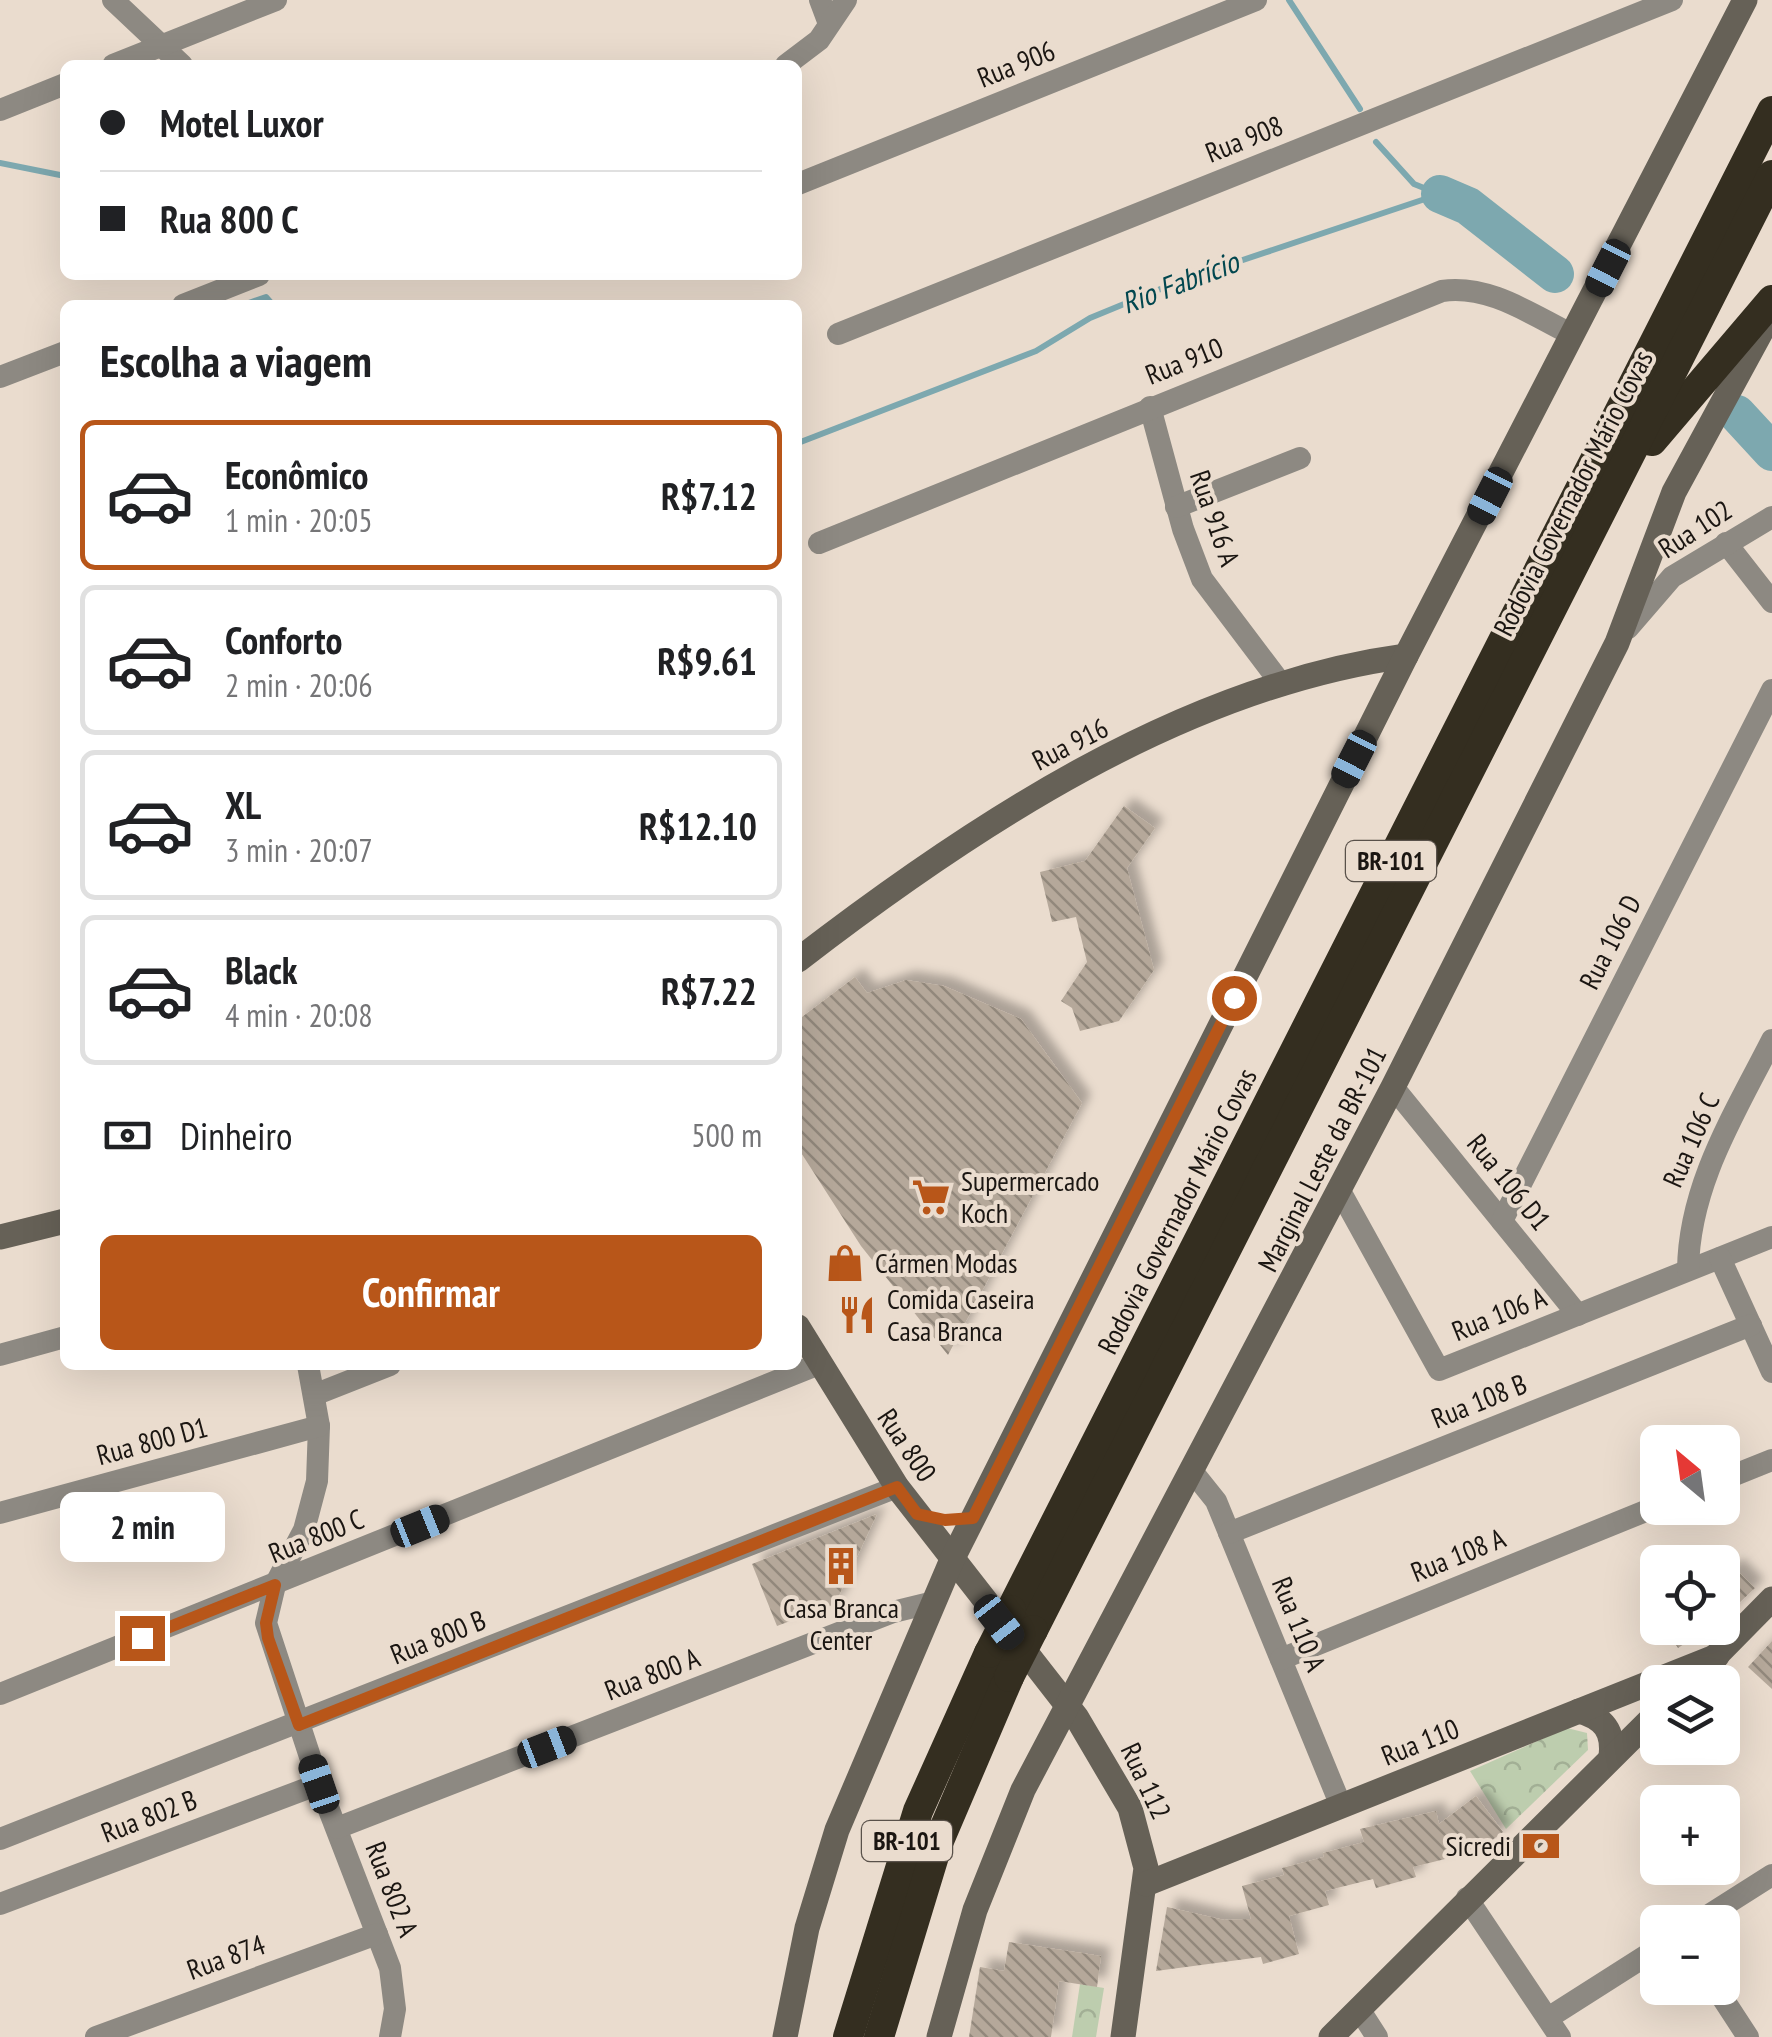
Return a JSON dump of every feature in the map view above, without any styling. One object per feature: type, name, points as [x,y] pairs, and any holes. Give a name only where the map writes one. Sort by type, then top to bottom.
[{"type":"highway","name":"Rodovia Governador Mário Covas","points":[[848,2037],[918,1811],[1006,1628],[1772,111]]},
{"type":"highway","name":"Rodovia Governador Mário Covas","points":[[879,2037],[938,1843],[1008,1677],[1006,1628],[1597,516],[1772,174]]},
{"type":"highway","points":[[1597,516],[1672,414],[1772,300]]},
{"type":"main road","points":[[785,2037],[807,1928],[837,1830],[951,1562],[1406,656],[1746,0]]},
{"type":"main road","name":"Marginal Leste da BR-101","points":[[939,2037],[1002,1837],[1066,1705],[1393,1087],[1617,643],[1674,492],[1772,313]]},
{"type":"main road","name":"Rua 916","points":[[802,957],[907,880],[1048,788],[1167,730],[1282,685],[1342,667],[1406,656]]},
{"type":"main road","points":[[0,1237],[60,1222]]},
{"type":"main road","name":"Rua 800","points":[[802,1335],[897,1487],[951,1562],[1006,1628]]},
{"type":"main road","points":[[917,1514],[945,1520],[973,1518]]},
{"type":"main road","points":[[973,1518],[978,1578],[1006,1628]]},
{"type":"main road","points":[[1707,1665],[1772,1599]]},
{"type":"main road","points":[[934,1602],[968,1600],[1006,1628]]},
{"type":"main road","name":"Rua 112","points":[[1006,1628],[1096,1746],[1130,1808],[1145,1854],[1146,1884],[1123,2037]]},
{"type":"main road","name":"Rua 110","points":[[1146,1884],[1716,1656]]},
{"type":"main road","points":[[1579,1711],[1607,1726],[1612,1741],[1611,1757]]},
{"type":"main road","points":[[1331,2037],[1640,1729]]},
{"type":"street","points":[[114,0],[176,60]]},
{"type":"street","points":[[126,60],[276,0]]},
{"type":"street","points":[[820,0],[829,24]]},
{"type":"street","points":[[793,60],[809,49],[846,0]]},
{"type":"street","name":"Rua 906","points":[[802,182],[1256,0]]},
{"type":"street","name":"Rua 908","points":[[838,334],[1672,0]]},
{"type":"street","points":[[0,110],[60,86]]},
{"type":"street","points":[[196,300],[246,280]]},
{"type":"street","name":"Rua 910","points":[[820,543],[1442,291],[1471,289],[1487,293],[1573,335]]},
{"type":"street","points":[[0,378],[60,354]]},
{"type":"street","name":"Rua 916 A","points":[[1150,407],[1176,507],[1202,579],[1282,685]]},
{"type":"street","points":[[1176,507],[1300,458]]},
{"type":"street","name":"Rua 102","points":[[1617,643],[1672,577],[1772,516]]},
{"type":"street","points":[[1726,543],[1772,602]]},
{"type":"street","name":"Rua 106 D","points":[[1502,1221],[1772,690]]},
{"type":"street","name":"Rua 106 C","points":[[1688,1270],[1689,1231],[1696,1198],[1772,1040]]},
{"type":"street","name":"Rua 106 D1","points":[[1393,1087],[1578,1315]]},
{"type":"street","name":"Rua 106 A","points":[[1340,1191],[1440,1370],[1772,1237]]},
{"type":"street","points":[[1720,1258],[1772,1372]]},
{"type":"street","name":"Rua 108 B","points":[[1229,1533],[1751,1325]]},
{"type":"street","points":[[0,1355],[60,1338]]},
{"type":"street","name":"Rua 800 C","points":[[0,1694],[820,1364]]},
{"type":"street","name":"Rua 802 A","points":[[309,1370],[320,1454],[312,1506],[275,1585],[266,1623],[319,1784],[377,1934],[395,1995],[390,2037]]},
{"type":"street","points":[[314,1395],[377,1370]]},
{"type":"street","name":"Rua 800 D1","points":[[0,1514],[319,1426]]},
{"type":"street","points":[[1740,1473],[1772,1460]]},
{"type":"street","name":"Rua 110 A","points":[[1192,1471],[1216,1501],[1341,1806]]},
{"type":"street","name":"Rua 800 B","points":[[0,1839],[299,1725],[897,1487]]},
{"type":"street","name":"Rua 108 A","points":[[1281,1659],[1640,1513]]},
{"type":"street","name":"Rua 800 A","points":[[336,1828],[892,1612],[934,1602]]},
{"type":"street","name":"Rua 802 B","points":[[0,1904],[319,1784]]},
{"type":"street","points":[[1725,1905],[1772,1875]]},
{"type":"street","points":[[1467,1898],[1554,2028],[1640,1962]]},
{"type":"street","name":"Rua 874","points":[[96,2037],[377,1934]]},
{"type":"street","points":[[1727,2005],[1748,2037]]},
{"type":"street","points":[[1359,2009],[1376,2037]]},
{"type":"green space","points":[[1567,1728],[1587,1733],[1588,1750],[1506,1829],[1470,1771]]},
{"type":"green space","points":[[1080,1984],[1104,1988],[1096,2037],[1072,2037]]},
{"type":"building","points":[[1124,806],[1155,828],[1127,868],[1154,970],[1119,1021],[1080,1031],[1072,1008],[1061,1001],[1087,962],[1076,917],[1052,922],[1040,872],[1085,861]]},
{"type":"building","name":"Supermercado Koch","points":[[855,977],[867,993],[906,980],[944,986],[1021,1019],[1082,1103],[948,1355],[861,1246],[802,1154],[802,1017]]},
{"type":"building","points":[[877,1514],[835,1604],[777,1626],[752,1564]]},
{"type":"building","points":[[1740,1573],[1755,1588],[1740,1602]]},
{"type":"building","points":[[1772,1641],[1772,1689],[1748,1667]]},
{"type":"building","points":[[1476,1796],[1503,1832],[1468,1858],[1465,1854],[1413,1867],[1416,1877],[1376,1888],[1373,1879],[1325,1891],[1329,1905],[1289,1916],[1299,1954],[1263,1964],[1261,1957],[1156,1971],[1167,1907],[1224,1920],[1251,1919],[1242,1886],[1284,1875],[1282,1868],[1364,1842],[1360,1829],[1436,1811],[1439,1824]]},
{"type":"building","points":[[1009,1942],[1101,1956],[1097,1987],[1059,1981],[1051,2037],[969,2037],[980,1967],[1004,1971]]},
{"type":"waterway","points":[[1289,0],[1360,109]]},
{"type":"waterway","points":[[1376,142],[1414,184],[1439,194]]},
{"type":"waterway","name":"Rio Fabrício","points":[[0,163],[60,175]]},
{"type":"waterway","name":"Rio Fabrício","points":[[802,441],[1036,351],[1090,318],[1180,281],[1440,194]]},
{"type":"waterway","name":"Rio Fabrício","points":[[1440,194],[1468,206],[1555,274]]},
{"type":"waterway","points":[[257,300],[269,300]]},
{"type":"waterway","name":"Rio Fabrício","points":[[1737,414],[1772,452]]},
{"type":"place","name":"Supermercado Koch","points":[[931,1197]]},
{"type":"place","name":"Cármen Modas","points":[[845,1263]]},
{"type":"place","name":"Comida Caseira Casa Branca","points":[[857,1315]]},
{"type":"place","name":"Casa Branca Center","points":[[841,1566]]},
{"type":"place","name":"Sicredi","points":[[1541,1846]]},
{"type":"route","points":[[142,1638],[275,1585],[266,1623],[268,1638],[299,1725],[897,1487],[917,1514],[945,1520],[973,1518],[1234,998]]}]
